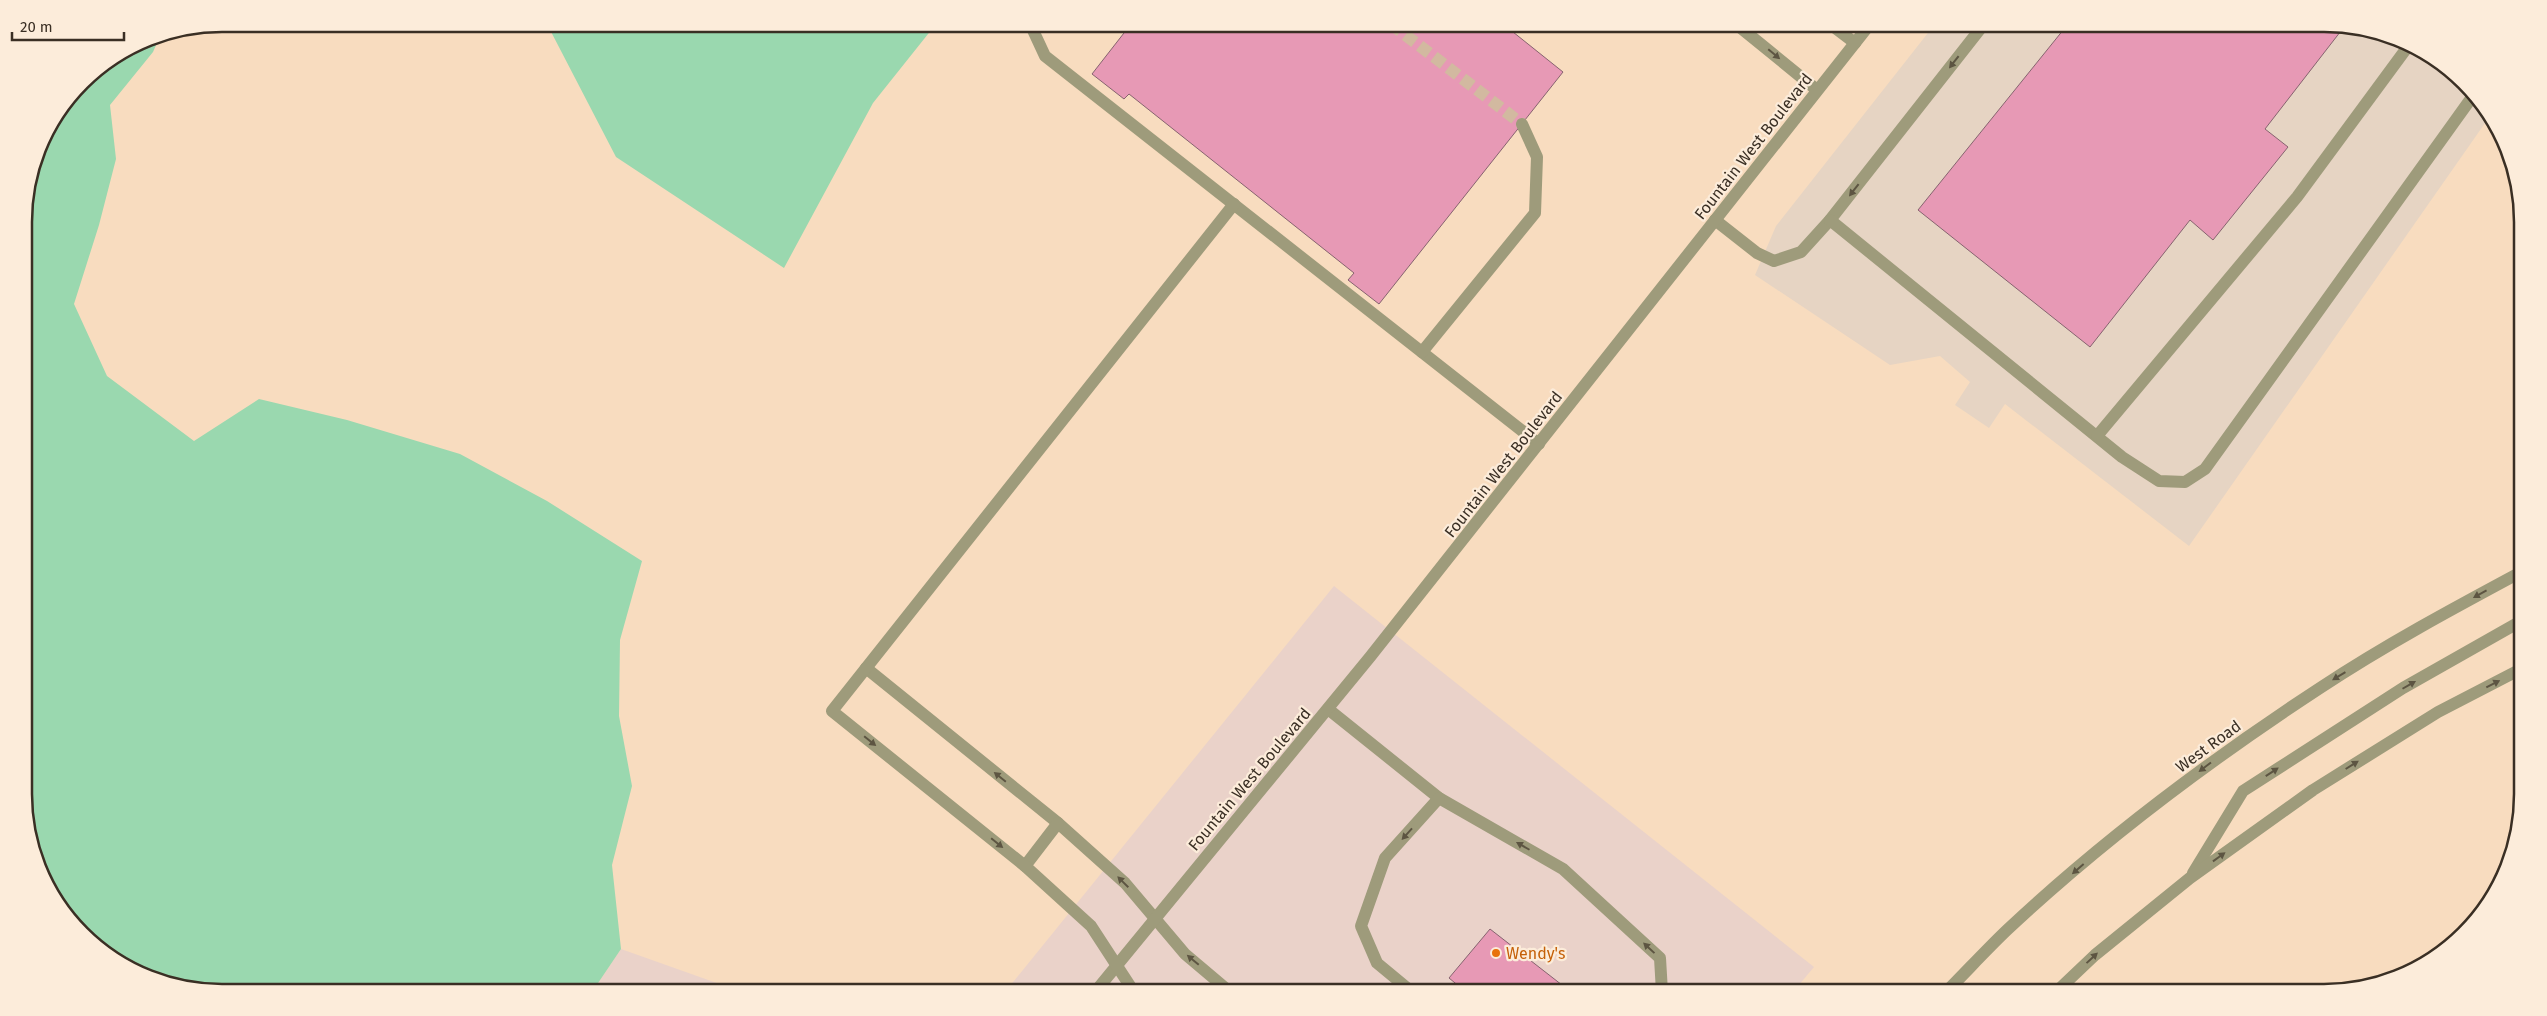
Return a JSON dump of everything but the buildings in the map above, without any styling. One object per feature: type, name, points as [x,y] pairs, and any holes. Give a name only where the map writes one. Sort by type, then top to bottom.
[{"type":"street","points":[[1034,32],[1045,56],[1539,444]]},
{"type":"street","points":[[1746,32],[1817,90]]},
{"type":"street","points":[[1841,32],[1855,43]]},
{"type":"street","name":"Fountain West Boulevard","points":[[1102,984],[1328,709],[1864,32]]},
{"type":"street","points":[[1715,220],[1757,253],[1774,261],[1801,252],[1830,220],[1978,32]]},
{"type":"street","points":[[2096,436],[2297,197],[2405,51]]},
{"type":"street","points":[[1830,220],[2122,457],[2159,481],[2185,482],[2205,469],[2470,100]]},
{"type":"street","points":[[1422,352],[1535,212],[1537,157],[1522,124]]},
{"type":"street","points":[[1128,984],[1091,926],[1025,866],[832,711],[1234,204]]},
{"type":"street","name":"West Road","points":[[1954,984],[2007,930],[2109,841],[2209,764],[2321,687],[2420,627],[2514,576]]},
{"type":"street","points":[[2190,878],[2243,791],[2403,688],[2514,625]]},
{"type":"street","points":[[866,668],[1058,824],[1125,883],[1185,954],[1221,984]]},
{"type":"street","points":[[2064,984],[2095,955],[2190,878],[2312,790],[2438,712],[2514,673]]},
{"type":"street","points":[[1328,709],[1439,798],[1563,869],[1660,958],[1662,984]]},
{"type":"street","points":[[1402,984],[1377,963],[1361,926],[1385,858],[1439,798]]},
{"type":"street","points":[[1025,866],[1058,824]]},
{"type":"shaded area","points":[[1929,32],[2324,32],[2349,34],[2374,39],[2397,47],[2430,65],[2459,88],[2485,122],[2189,546],[2005,404],[1989,428],[1955,405],[1970,382],[1940,356],[1890,365],[1755,275],[1776,226]]},
{"type":"shaded area","points":[[1334,586],[1814,967],[1800,984],[1011,984]]},
{"type":"shaded area","points":[[621,949],[719,984],[597,984]]},
{"type":"green space","points":[[551,32],[930,32],[873,103],[784,268],[616,157]]},
{"type":"green space","points":[[156,45],[153,52],[110,105],[116,159],[99,225],[74,304],[107,376],[194,441],[259,399],[347,420],[460,454],[547,501],[642,561],[620,640],[619,716],[632,786],[612,865],[621,949],[597,984],[223,984],[198,982],[173,977],[150,969],[128,958],[107,944],[80,919],[52,877],[39,843],[32,793],[32,223],[34,198],[39,173],[47,150],[58,128],[72,107],[97,80],[139,52]]},
{"type":"tunnel","points":[[1401,32],[1522,124]]},
{"type":"place","name":"Wendy's","points":[[1496,953]]}]
